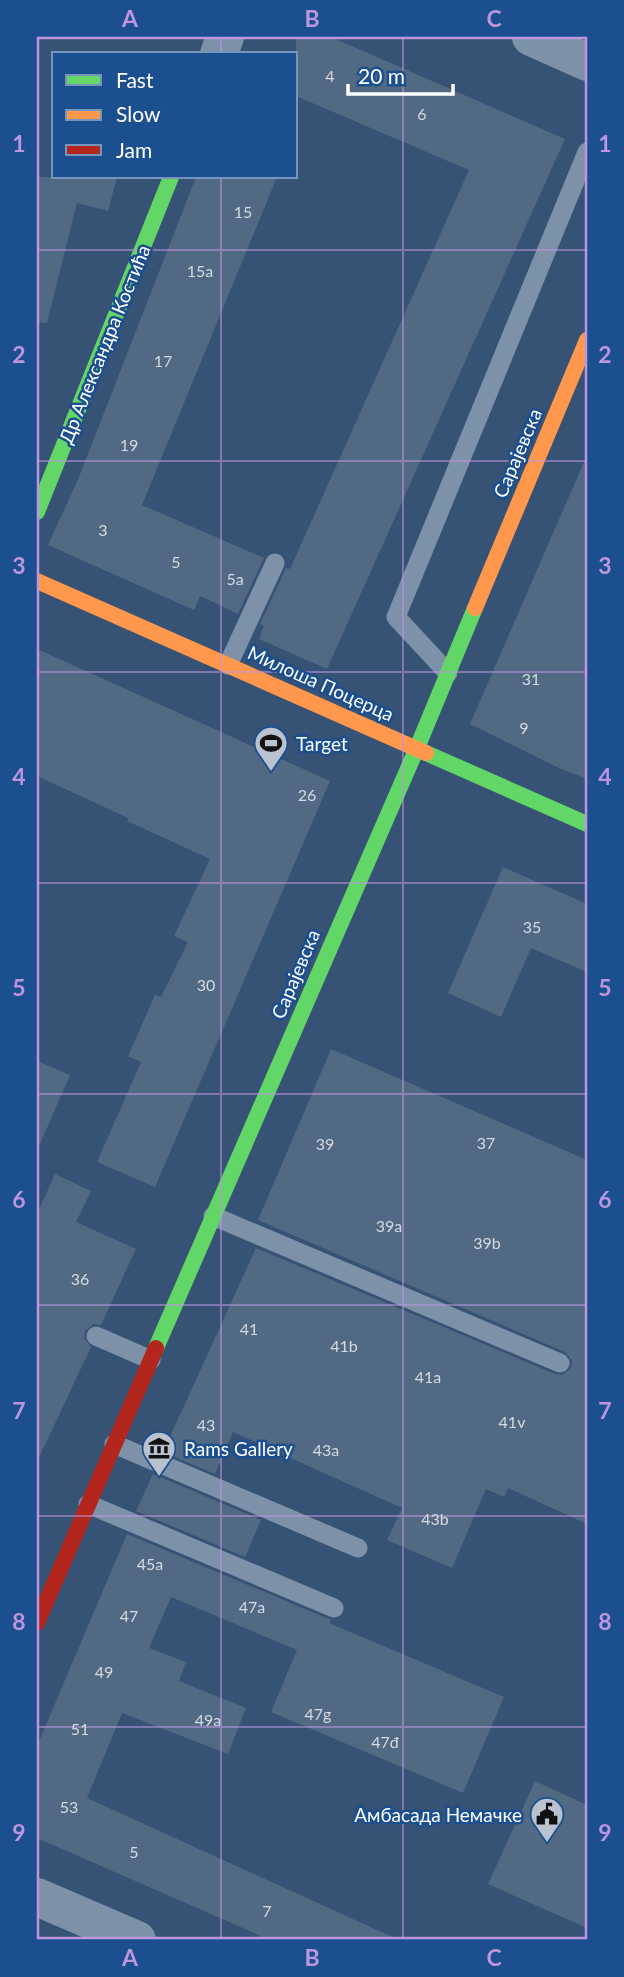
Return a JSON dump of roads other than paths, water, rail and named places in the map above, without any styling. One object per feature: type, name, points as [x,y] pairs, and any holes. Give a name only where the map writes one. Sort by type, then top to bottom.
[{"type":"street","points":[[531,37],[587,62]]},
{"type":"street","name":"Др Александра Костића","points":[[37,512],[100,377],[171,178]]},
{"type":"street","name":"Сарајевска","points":[[37,1623],[417,748],[587,340]]},
{"type":"street","name":"Милоша Поцерца","points":[[37,581],[587,824]]},
{"type":"street","points":[[37,1897],[137,1940]]},
{"type":"lane","points":[[448,673],[396,617],[587,152]]},
{"type":"lane","points":[[228,665],[275,564]]},
{"type":"lane","points":[[214,1216],[560,1363]]},
{"type":"lane","points":[[98,1331],[153,1355]]},
{"type":"lane","points":[[114,1444],[358,1548]]},
{"type":"lane","points":[[88,1504],[334,1608]]},
{"type":"place","name":"Target","points":[[271,773]]},
{"type":"place","name":"Rams Gallery","points":[[159,1478]]},
{"type":"place","name":"Амбасада Немачке","points":[[547,1844]]}]
